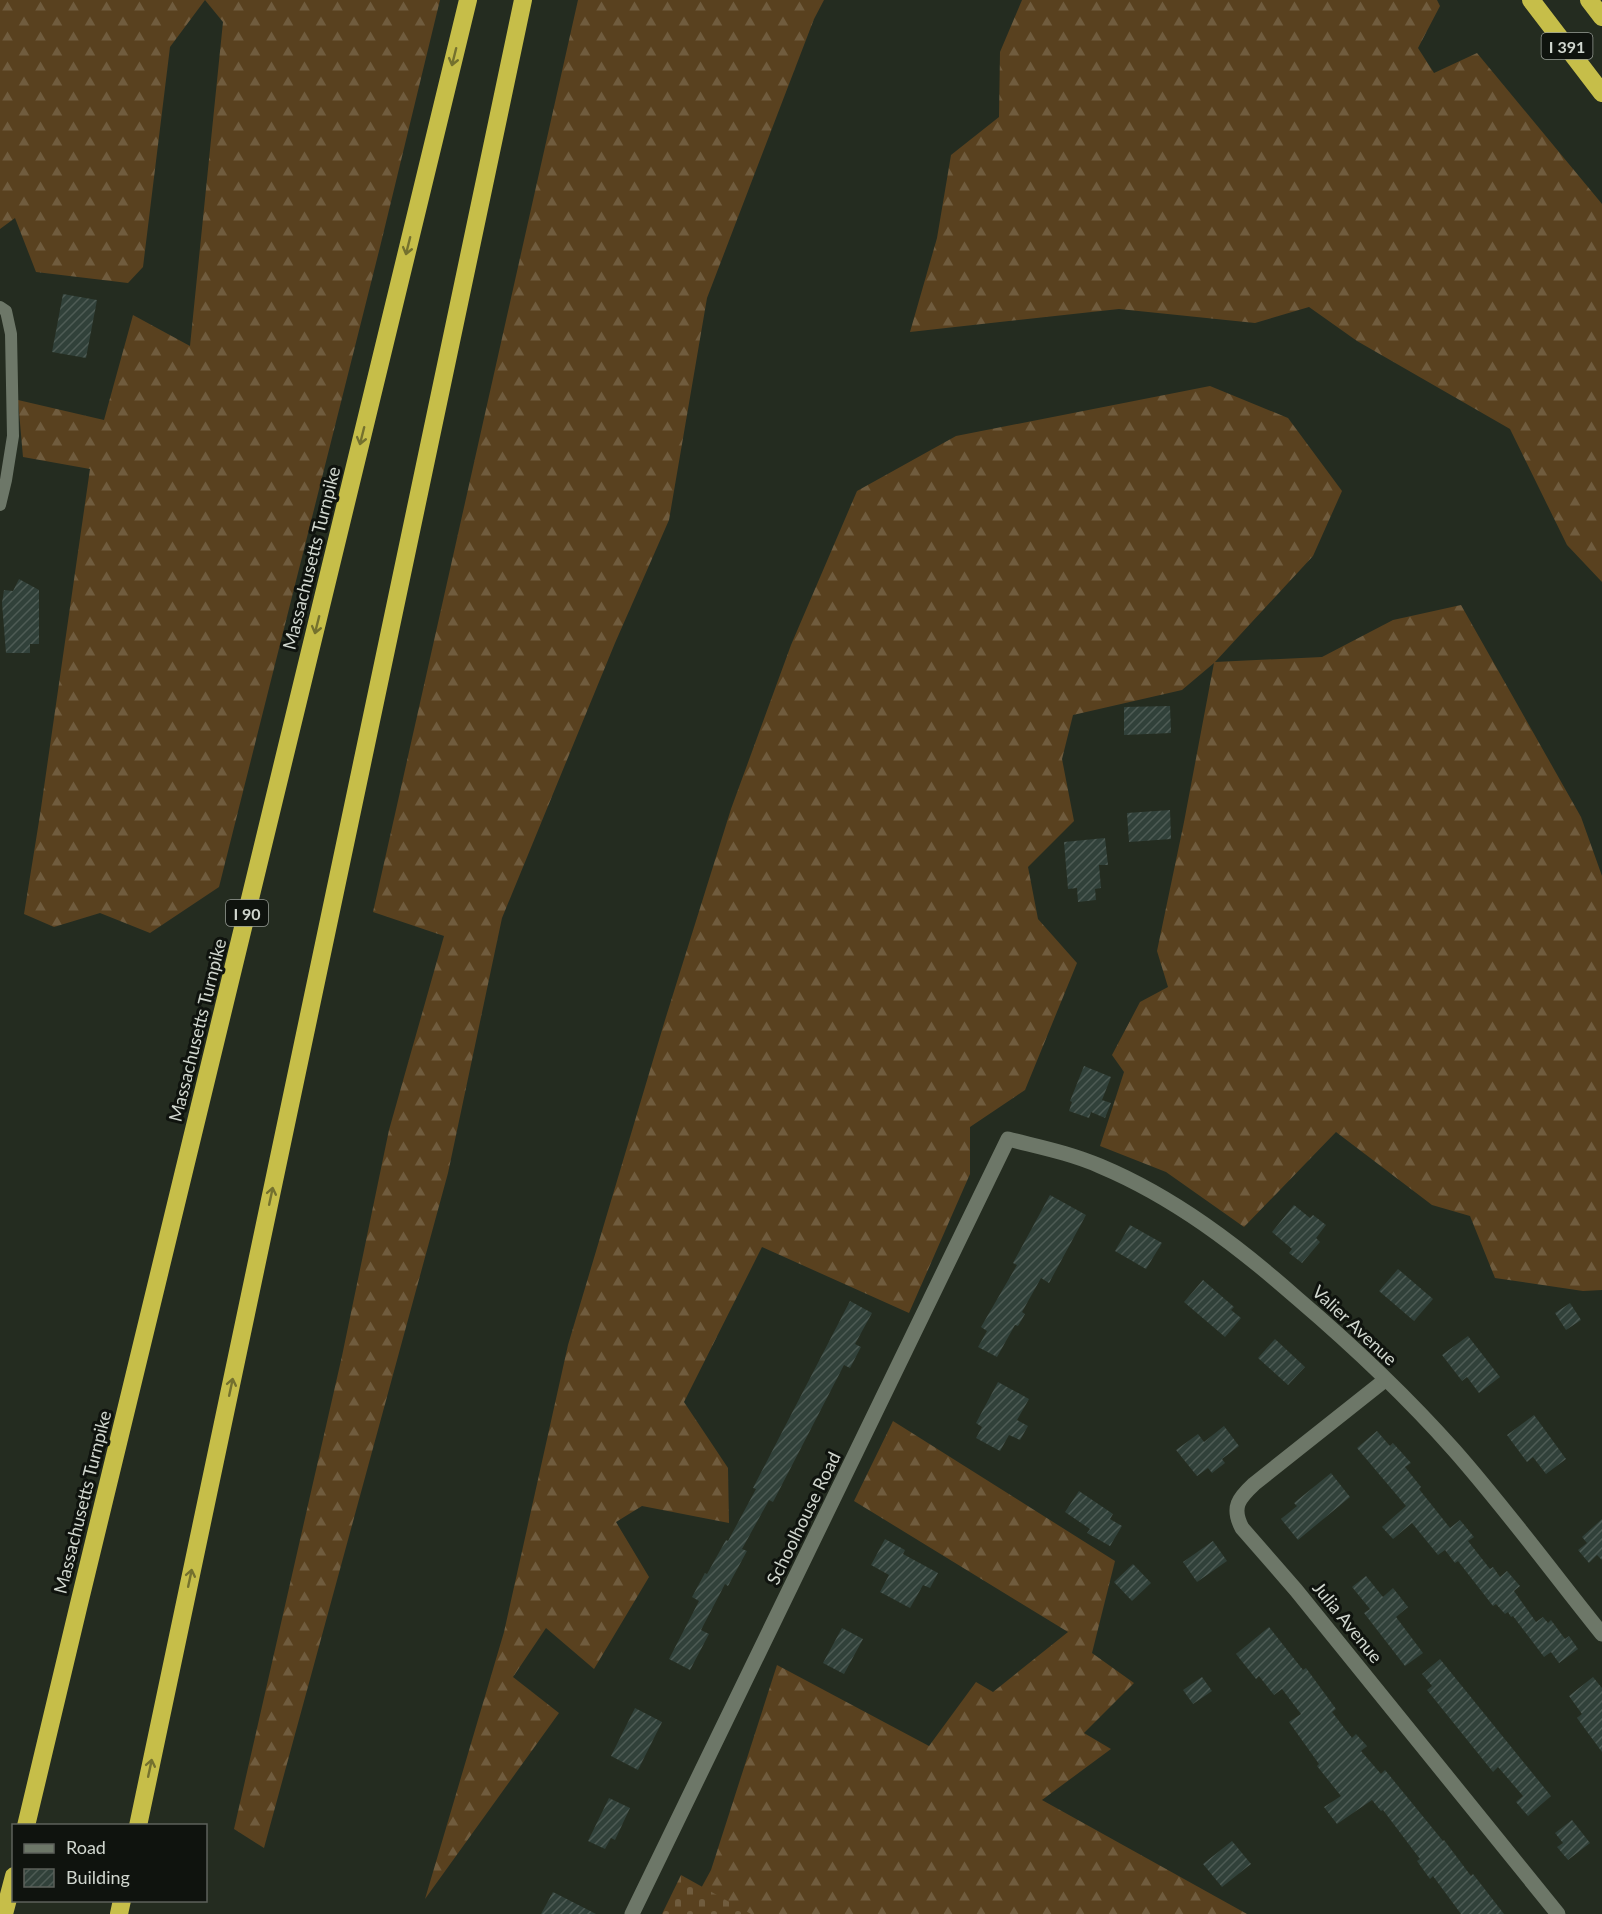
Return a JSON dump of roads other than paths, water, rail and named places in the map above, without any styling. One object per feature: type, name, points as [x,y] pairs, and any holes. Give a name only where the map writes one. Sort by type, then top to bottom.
[{"type":"highway","name":"Massachusetts Turnpike","points":[[26,1824],[468,0]]},
{"type":"highway","points":[[138,1824],[523,0]]},
{"type":"highway","name":"I 391","points":[[1531,0],[1602,93]]},
{"type":"highway","name":"I 391","points":[[1589,0],[1602,17]]},
{"type":"highway","points":[[4,1914],[12,1884]]},
{"type":"street","name":"Valier Avenue","points":[[1009,1140],[1072,1155],[1145,1187],[1225,1239],[1280,1282],[1385,1380],[1468,1466],[1602,1634]]},
{"type":"street","name":"Schoolhouse Road","points":[[632,1914],[1009,1140]]},
{"type":"street","name":"Julia Avenue","points":[[1385,1380],[1259,1480],[1240,1500],[1236,1514],[1242,1527],[1311,1608],[1558,1914]]},
{"type":"lane","points":[[0,307],[6,311],[11,334],[5,382],[13,436],[0,505]]}]
